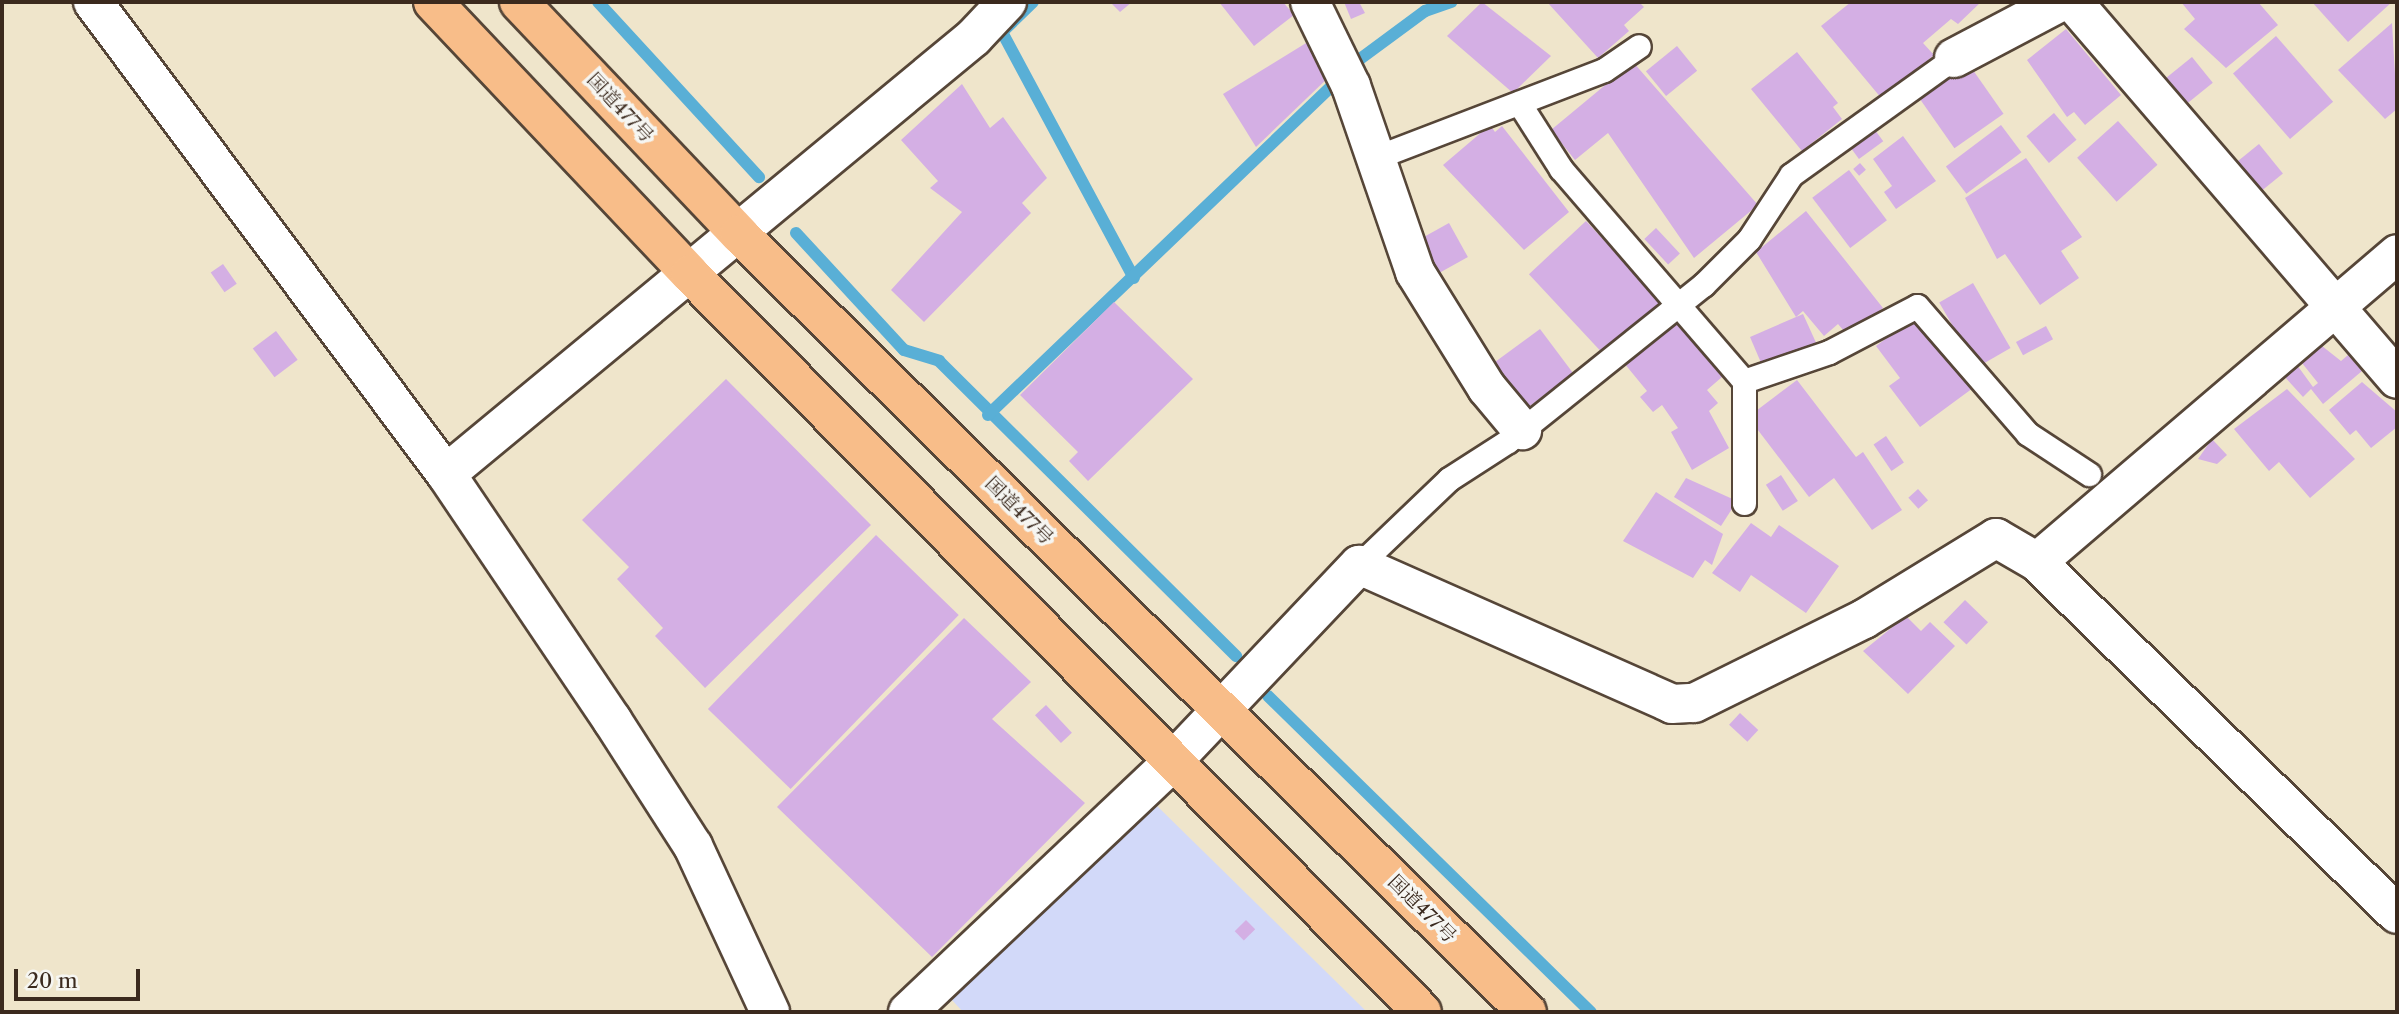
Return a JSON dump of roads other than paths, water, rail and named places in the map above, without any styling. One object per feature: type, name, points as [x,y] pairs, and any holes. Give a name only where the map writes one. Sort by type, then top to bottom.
[{"type":"highway","points":[[433,2],[690,274],[1422,1012]]},
{"type":"highway","name":"国道477号","points":[[519,2],[739,234],[1527,1012]]},
{"type":"street","points":[[93,2],[446,474],[692,846],[769,1012]]},
{"type":"street","points":[[446,474],[739,234],[1006,2]]},
{"type":"street","points":[[1310,2],[1345,74],[1377,157],[1416,272],[1487,388],[1522,430]]},
{"type":"street","points":[[1954,58],[2060,2]]},
{"type":"street","points":[[2073,2],[2333,309],[2397,379]]},
{"type":"street","points":[[2037,562],[2397,254]]},
{"type":"street","points":[[908,1012],[1172,762],[1359,565],[1672,704],[1725,692],[1813,648],[1983,542],[1996,538],[2037,562],[2397,914]]},
{"type":"lane","points":[[1377,157],[1604,70],[1639,46]]},
{"type":"lane","points":[[1359,565],[1449,479],[1522,430],[1680,302],[1749,239],[1791,176],[1954,58]]},
{"type":"lane","points":[[1519,103],[1562,169],[1680,302],[1744,382],[1744,503]]},
{"type":"lane","points":[[1744,382],[1829,352],[1917,306],[2028,434],[2089,474]]},
{"type":"waterway","points":[[598,2],[759,177]]},
{"type":"waterway","points":[[1033,2],[1002,32],[1134,278]]},
{"type":"waterway","points":[[988,415],[1360,59],[1425,11],[1451,2]]},
{"type":"waterway","points":[[796,233],[904,350],[939,361],[1236,656]]},
{"type":"waterway","points":[[1268,696],[1591,1012]]}]
